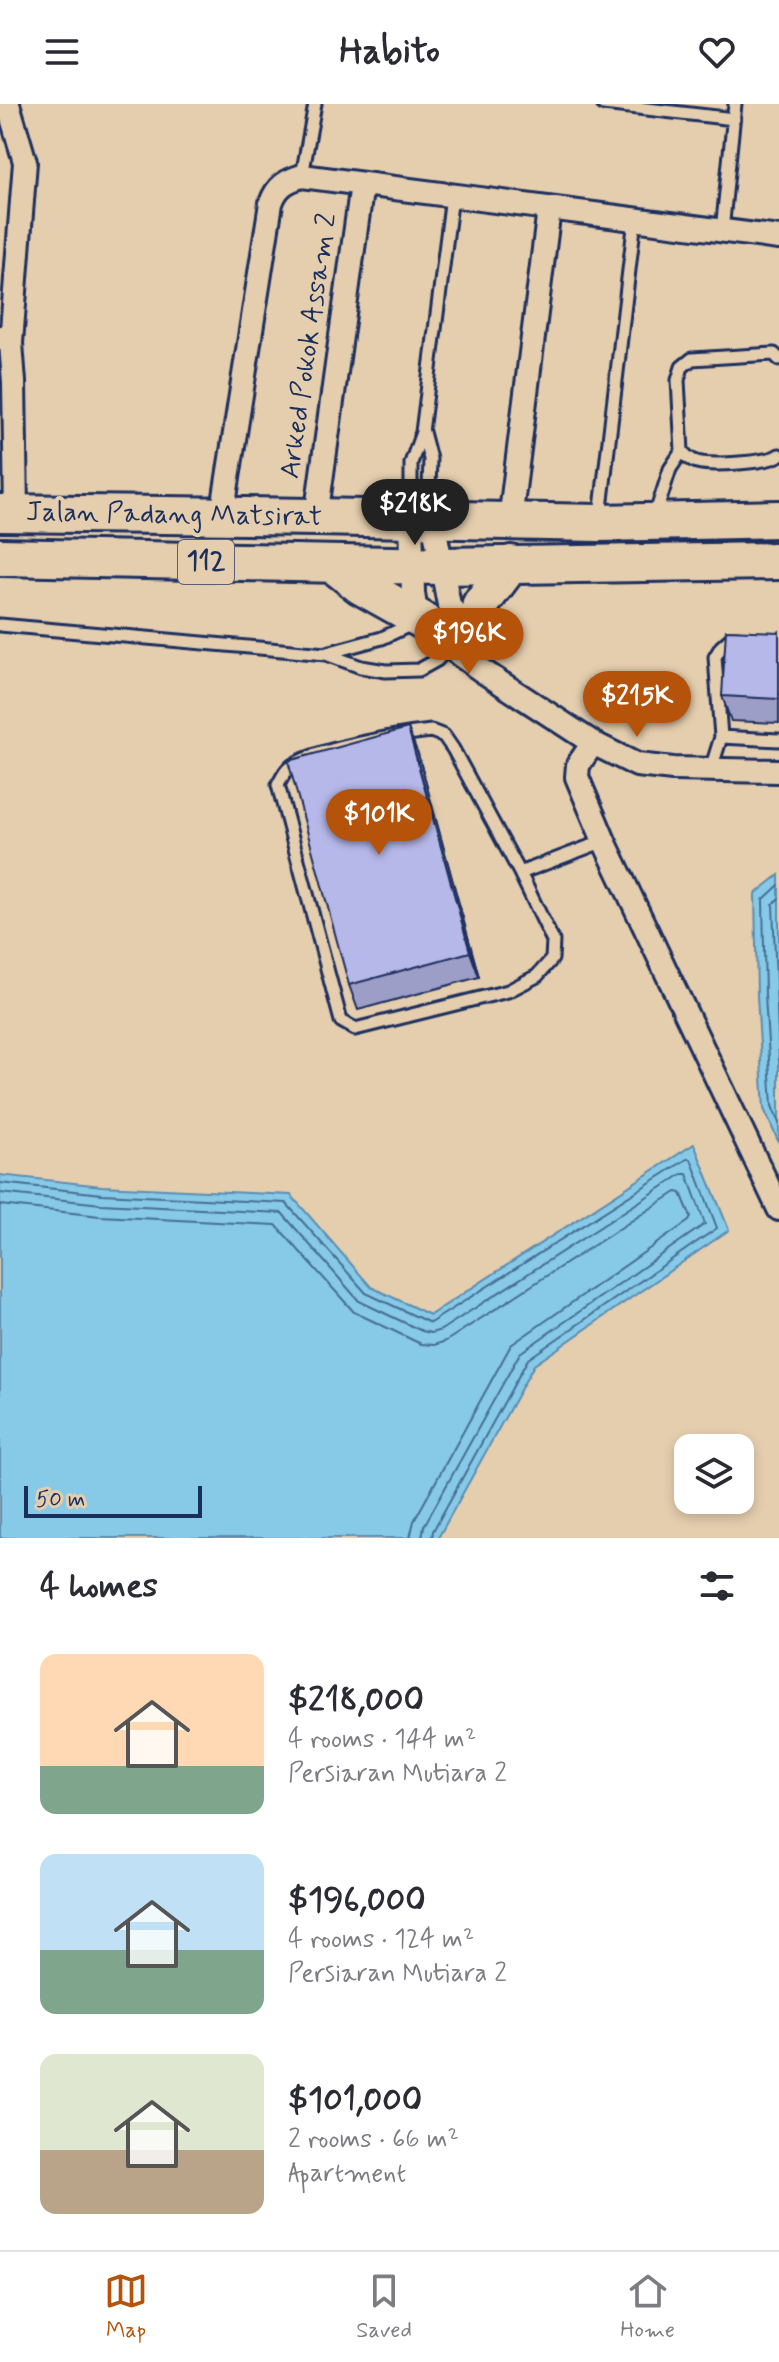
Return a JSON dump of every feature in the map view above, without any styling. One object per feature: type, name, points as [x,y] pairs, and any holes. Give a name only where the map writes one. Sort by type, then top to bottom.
[{"type":"main road","name":"Jalan Padang Matsirat","points":[[8,513],[599,523],[779,519]]},
{"type":"main road","name":"Jalan Padang Matsirat","points":[[0,557],[427,566],[779,561]]},
{"type":"main road","points":[[333,564],[361,586],[422,620]]},
{"type":"main road","points":[[460,644],[481,604],[511,564]]},
{"type":"street","points":[[8,104],[25,162],[5,340],[14,382],[8,513]]},
{"type":"street","points":[[222,516],[271,203],[279,186],[289,180],[302,176],[779,238]]},
{"type":"street","name":"Arked Pokok Assam 2","points":[[316,517],[362,184]]},
{"type":"street","points":[[510,521],[549,209]]},
{"type":"street","points":[[422,519],[427,566],[449,605],[460,644]]},
{"type":"street","points":[[427,566],[413,601],[422,620],[460,644],[503,683],[593,743],[637,765],[673,769],[779,771]]},
{"type":"street","points":[[593,743],[578,765],[577,777],[604,841],[779,1209]]},
{"type":"lane","points":[[302,176],[315,104]]},
{"type":"lane","points":[[603,104],[734,119]]},
{"type":"lane","points":[[722,231],[735,104]]},
{"type":"lane","points":[[422,519],[411,463],[422,432],[452,196]]},
{"type":"lane","points":[[599,523],[635,219]]},
{"type":"lane","points":[[779,359],[774,354],[692,359],[682,367],[678,380],[682,451],[687,458],[698,463],[751,462],[773,459],[779,455]]},
{"type":"lane","points":[[422,432],[430,459],[429,489],[422,519]]},
{"type":"lane","points":[[653,522],[670,469],[682,451]]},
{"type":"lane","points":[[326,654],[382,638],[422,620]]},
{"type":"lane","points":[[0,625],[326,654],[361,667],[386,671],[419,670],[460,644]]},
{"type":"lane","points":[[711,769],[721,737],[715,657],[731,638],[755,639]]},
{"type":"lane","points":[[431,731],[444,736],[453,749],[520,873],[553,941],[552,959],[537,976],[508,991],[355,1029],[341,1021],[278,785],[288,769],[305,759],[392,736],[431,731]]},
{"type":"lane","points":[[721,737],[779,740]]},
{"type":"lane","points":[[520,873],[604,841]]},
{"type":"water","points":[[779,875],[779,1143],[764,1109],[755,894]]},
{"type":"water","points":[[694,1144],[729,1230],[534,1365],[438,1538],[0,1538],[0,1175],[102,1186],[291,1195],[371,1287],[430,1315]]},
{"type":"building","points":[[726,630],[779,632],[779,699],[722,696]]},
{"type":"building","points":[[408,728],[470,952],[349,985],[288,761]]}]
